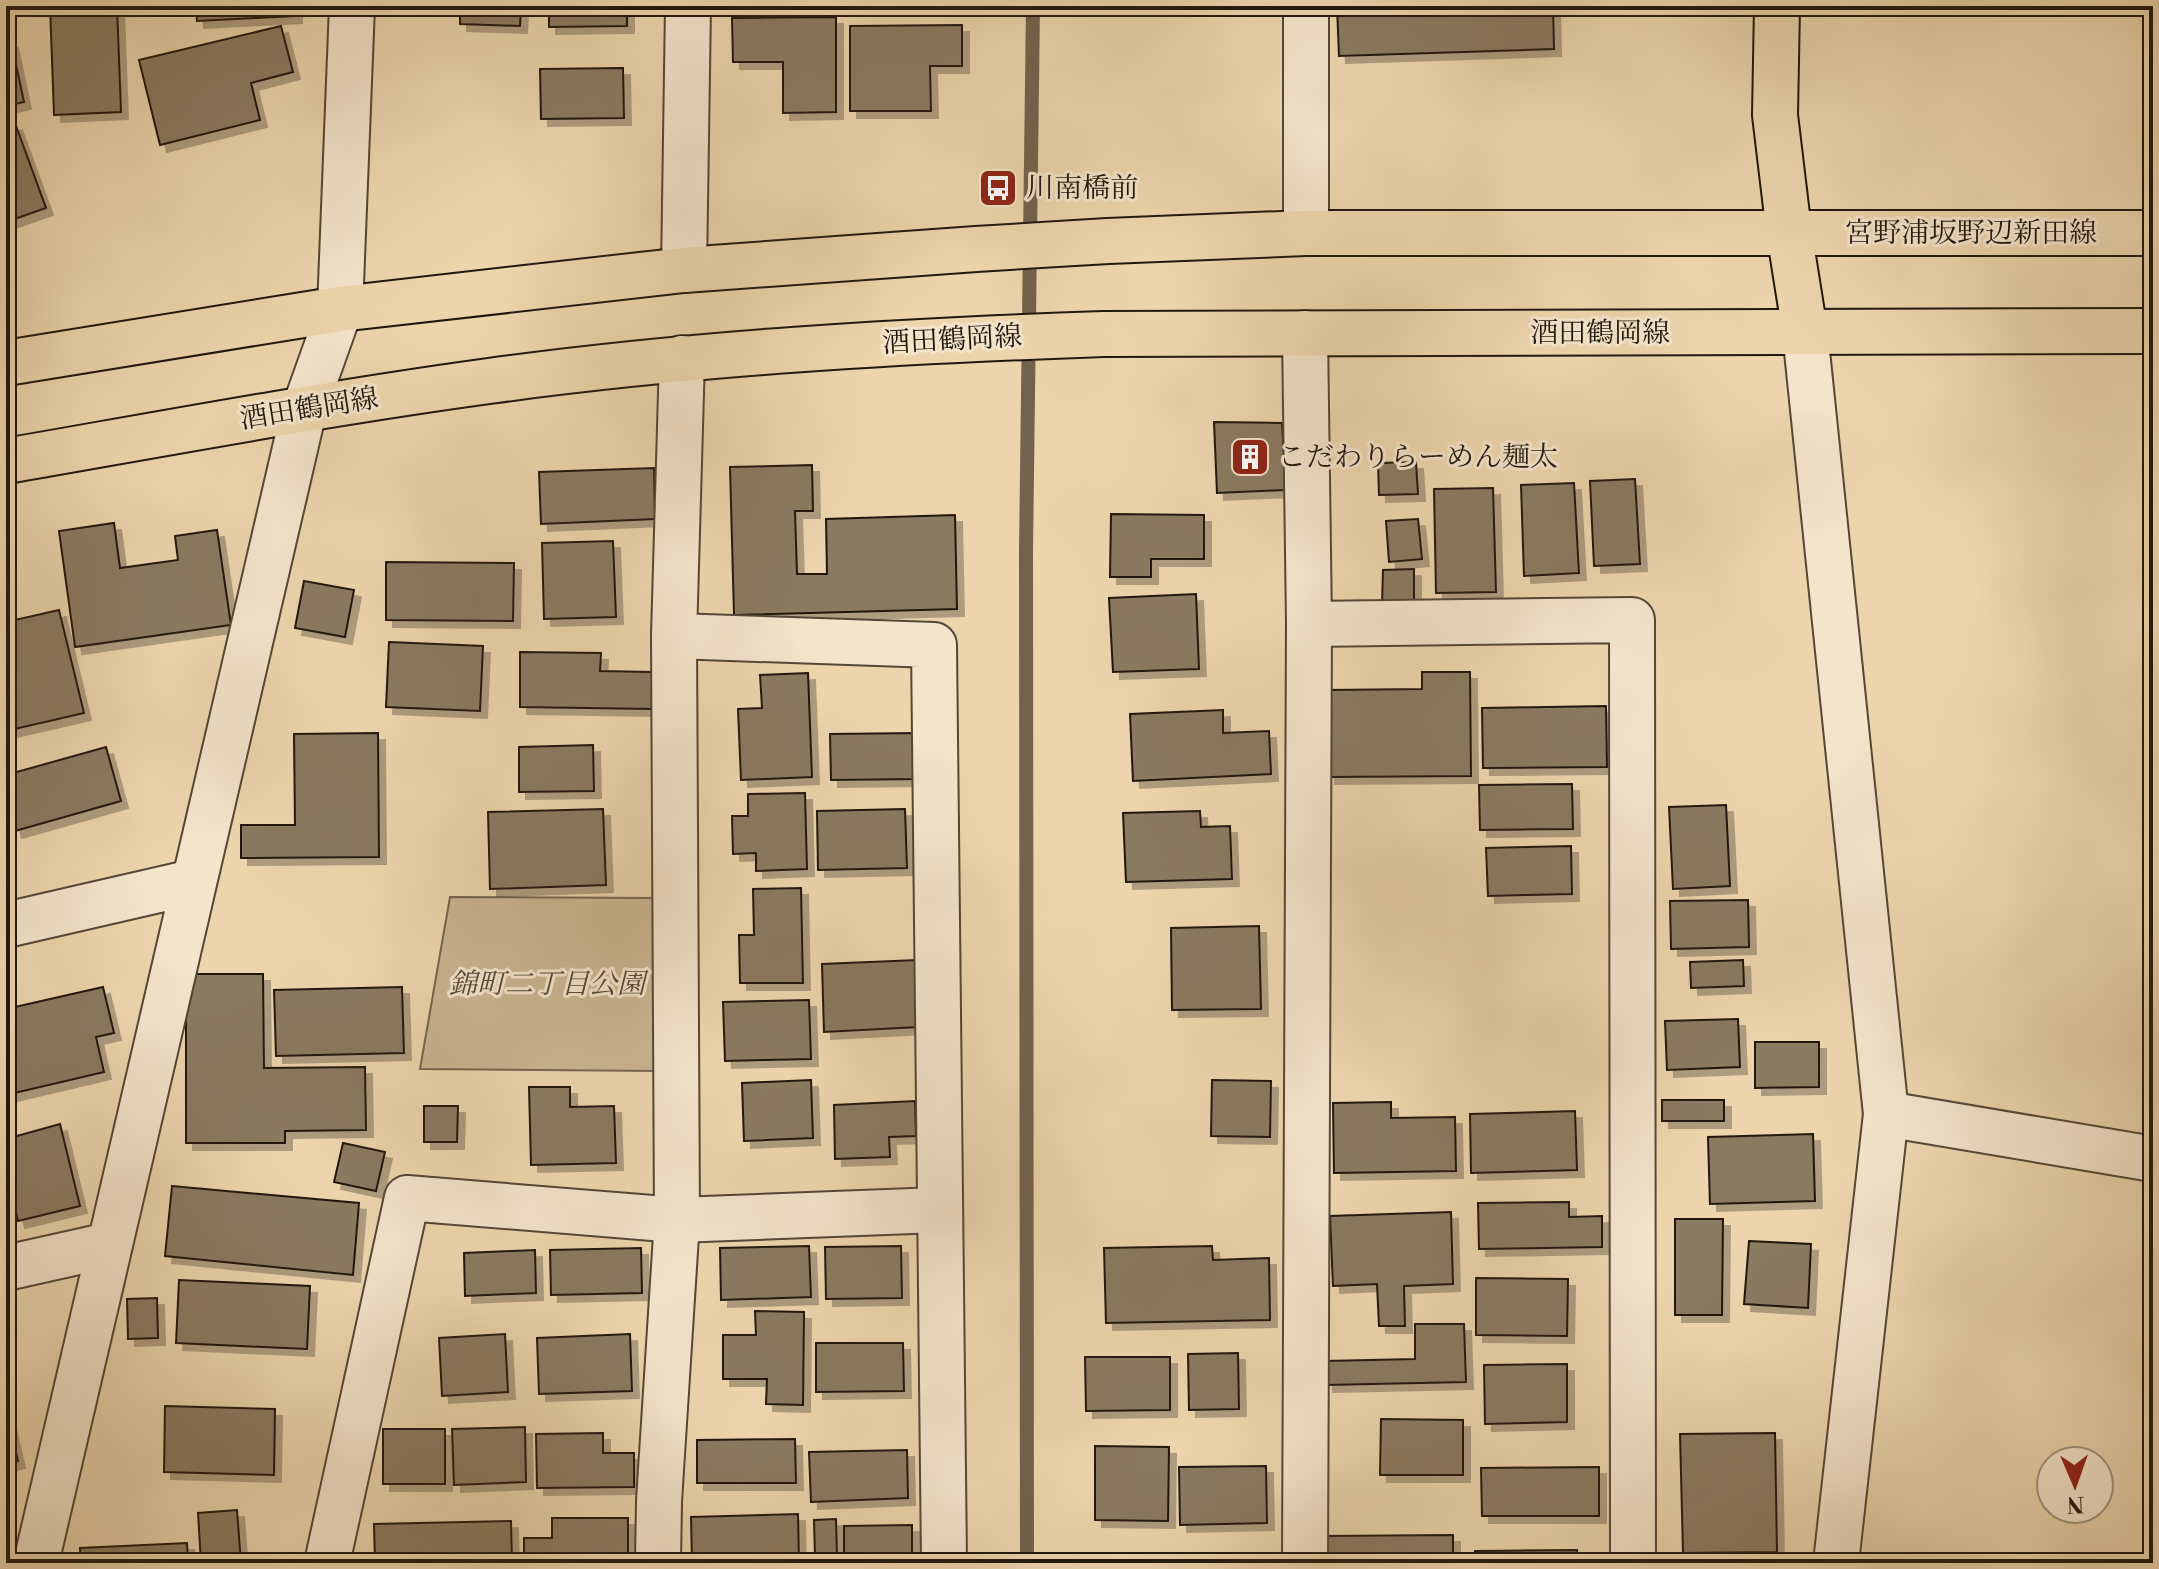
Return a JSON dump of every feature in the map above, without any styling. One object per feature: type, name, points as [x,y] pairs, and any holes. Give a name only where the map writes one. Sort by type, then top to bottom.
[{"type":"main road","points":[[1777,6],[1775,115],[1805,332],[2153,331]]},
{"type":"main road","points":[[6,363],[340,309],[684,270],[1108,241],[1306,233],[1789,232]]},
{"type":"main road","name":"宮野浦坂野辺新田線","points":[[1789,232],[2153,233]]},
{"type":"main road","name":"酒田鶴岡線","points":[[6,461],[490,381],[682,358],[972,338],[1104,334],[1805,332]]},
{"type":"street","points":[[36,1563],[304,410],[340,309],[352,6]]},
{"type":"street","points":[[684,270],[688,6]]},
{"type":"street","points":[[1306,6],[1306,233]]},
{"type":"street","points":[[1805,332],[1886,1114],[1836,1563]]},
{"type":"street","points":[[1305,333],[1309,624],[1305,1563]]},
{"type":"street","points":[[658,1563],[659,1501],[677,1220],[674,636],[682,358]]},
{"type":"street","points":[[1309,624],[1632,620],[1633,1563]]},
{"type":"street","points":[[674,636],[934,645],[944,1563]]},
{"type":"street","points":[[6,925],[193,882]]},
{"type":"street","points":[[1886,1114],[2153,1159]]},
{"type":"street","points":[[327,1563],[407,1198],[677,1220],[939,1210]]},
{"type":"street","points":[[6,1268],[109,1245]]},
{"type":"green space","name":"錦町二丁目公園","points":[[450,897],[659,898],[660,1071],[420,1069]]},
{"type":"building","points":[[50,6],[117,6],[121,112],[54,115]]},
{"type":"building","points":[[196,6],[295,6],[295,16],[197,21]]},
{"type":"building","points":[[460,6],[521,6],[520,26],[460,24]]},
{"type":"building","points":[[549,6],[627,6],[627,26],[549,27]]},
{"type":"building","points":[[1337,6],[1553,6],[1554,49],[1339,56]]},
{"type":"building","points":[[836,17],[836,112],[783,113],[783,62],[733,62],[732,18]]},
{"type":"building","points":[[962,25],[962,66],[930,66],[931,111],[850,111],[850,26]]},
{"type":"building","points":[[281,26],[293,72],[251,83],[260,120],[160,145],[139,60]]},
{"type":"building","points":[[11,41],[24,102],[6,106],[6,42]]},
{"type":"building","points":[[623,68],[624,118],[541,119],[540,69]]},
{"type":"building","points":[[15,123],[46,208],[6,222],[6,127]]},
{"type":"building","name":"こだわりらーめん麺太","points":[[1214,422],[1282,423],[1286,490],[1217,493]]},
{"type":"building","points":[[1416,462],[1418,494],[1379,495],[1378,463]]},
{"type":"building","points":[[812,465],[813,511],[795,511],[797,574],[827,574],[826,519],[955,515],[957,609],[734,615],[730,467]]},
{"type":"building","points":[[654,468],[655,519],[541,524],[539,472]]},
{"type":"building","points":[[1635,479],[1640,564],[1594,566],[1590,481]]},
{"type":"building","points":[[1574,483],[1579,573],[1524,576],[1521,485]]},
{"type":"building","points":[[1493,488],[1496,592],[1436,593],[1434,489]]},
{"type":"building","points":[[1111,514],[1204,515],[1204,559],[1151,559],[1151,577],[1110,577]]},
{"type":"building","points":[[1418,519],[1422,559],[1389,562],[1386,521]]},
{"type":"building","points":[[114,523],[120,568],[178,560],[175,536],[217,530],[231,625],[75,647],[59,531]]},
{"type":"building","points":[[613,541],[616,617],[544,619],[542,543]]},
{"type":"building","points":[[386,562],[514,563],[513,621],[386,620]]},
{"type":"building","points":[[1414,569],[1414,606],[1382,605],[1383,570]]},
{"type":"building","points":[[304,581],[354,590],[345,637],[295,628]]},
{"type":"building","points":[[1196,594],[1199,669],[1113,672],[1109,598]]},
{"type":"building","points":[[59,610],[84,713],[6,731],[6,622]]},
{"type":"building","points":[[389,642],[483,646],[480,711],[386,707]]},
{"type":"building","points":[[520,652],[601,653],[600,671],[652,672],[652,709],[520,707]]},
{"type":"building","points":[[1422,672],[1470,672],[1471,776],[1328,777],[1327,690],[1422,689]]},
{"type":"building","points":[[808,673],[812,777],[741,780],[738,709],[762,708],[760,675]]},
{"type":"building","points":[[1606,706],[1607,767],[1483,768],[1482,708]]},
{"type":"building","points":[[1223,710],[1223,733],[1269,731],[1271,774],[1133,781],[1130,714]]},
{"type":"building","points":[[378,733],[379,857],[241,858],[241,825],[295,825],[294,734]]},
{"type":"building","points":[[920,733],[920,779],[831,780],[830,734]]},
{"type":"building","points":[[593,745],[594,791],[519,792],[519,747]]},
{"type":"building","points":[[106,747],[121,801],[15,831],[6,797],[6,775]]},
{"type":"building","points":[[1572,784],[1573,829],[1480,830],[1479,785]]},
{"type":"building","points":[[805,793],[807,869],[756,871],[756,853],[733,854],[732,816],[748,816],[748,794]]},
{"type":"building","points":[[1726,805],[1730,886],[1673,889],[1669,807]]},
{"type":"building","points":[[603,809],[606,885],[490,889],[488,812]]},
{"type":"building","points":[[905,809],[907,868],[818,870],[817,811]]},
{"type":"building","points":[[1200,811],[1201,827],[1230,826],[1232,879],[1126,882],[1123,813]]},
{"type":"building","points":[[1571,846],[1572,894],[1488,896],[1486,848]]},
{"type":"building","points":[[801,888],[803,983],[740,983],[739,935],[754,935],[753,889]]},
{"type":"building","points":[[1748,900],[1749,947],[1671,949],[1670,901]]},
{"type":"building","points":[[1259,926],[1261,1009],[1172,1010],[1171,928]]},
{"type":"building","points":[[917,960],[919,1027],[824,1032],[822,964]]},
{"type":"building","points":[[1743,960],[1744,986],[1691,988],[1690,962]]},
{"type":"building","points":[[186,974],[263,974],[264,1068],[365,1067],[366,1130],[285,1131],[285,1143],[186,1143]]},
{"type":"building","points":[[103,987],[114,1033],[96,1037],[104,1072],[6,1095],[6,1009]]},
{"type":"building","points":[[402,987],[404,1053],[276,1056],[274,990]]},
{"type":"building","points":[[809,1000],[811,1059],[725,1061],[723,1002]]},
{"type":"building","points":[[1738,1019],[1740,1067],[1667,1070],[1665,1021]]},
{"type":"building","points":[[1755,1042],[1819,1042],[1819,1087],[1755,1088]]},
{"type":"building","points":[[811,1080],[813,1138],[744,1141],[742,1083]]},
{"type":"building","points":[[1212,1080],[1271,1081],[1270,1137],[1211,1136]]},
{"type":"building","points":[[529,1087],[570,1087],[570,1107],[614,1106],[616,1163],[531,1165]]},
{"type":"building","points":[[1662,1100],[1724,1100],[1724,1121],[1662,1121]]},
{"type":"building","points":[[915,1101],[916,1136],[889,1137],[890,1157],[835,1159],[834,1105]]},
{"type":"building","points":[[1391,1102],[1391,1118],[1455,1117],[1456,1171],[1334,1173],[1333,1103]]},
{"type":"building","points":[[424,1106],[458,1106],[457,1142],[424,1142]]},
{"type":"building","points":[[1575,1111],[1577,1170],[1471,1173],[1470,1114]]},
{"type":"building","points":[[60,1124],[80,1206],[18,1221],[6,1171],[6,1139]]},
{"type":"building","points":[[1813,1134],[1815,1201],[1710,1204],[1708,1137]]},
{"type":"building","points":[[343,1143],[385,1152],[376,1191],[334,1182]]},
{"type":"building","points":[[172,1186],[359,1203],[353,1275],[165,1256]]},
{"type":"building","points":[[1569,1202],[1569,1217],[1602,1216],[1602,1247],[1479,1249],[1478,1203]]},
{"type":"building","points":[[1451,1212],[1453,1284],[1404,1286],[1405,1326],[1379,1326],[1377,1284],[1333,1286],[1330,1216]]},
{"type":"building","points":[[1675,1219],[1723,1219],[1722,1315],[1675,1315]]},
{"type":"building","points":[[1749,1241],[1811,1244],[1808,1308],[1744,1304]]},
{"type":"building","points":[[809,1246],[811,1297],[721,1300],[720,1248]]},
{"type":"building","points":[[901,1246],[902,1298],[826,1299],[825,1247]]},
{"type":"building","points":[[1212,1246],[1213,1260],[1269,1258],[1270,1320],[1106,1323],[1104,1248]]},
{"type":"building","points":[[641,1248],[642,1293],[551,1295],[550,1250]]},
{"type":"building","points":[[535,1250],[536,1293],[465,1296],[464,1253]]},
{"type":"building","points":[[1476,1278],[1568,1279],[1567,1336],[1476,1335]]},
{"type":"building","points":[[179,1280],[310,1286],[307,1349],[176,1343]]},
{"type":"building","points":[[157,1298],[158,1338],[128,1339],[127,1299]]},
{"type":"building","points":[[755,1311],[804,1312],[803,1405],[766,1404],[767,1379],[723,1379],[723,1335],[756,1335]]},
{"type":"building","points":[[1415,1324],[1464,1324],[1466,1382],[1326,1385],[1325,1361],[1415,1359]]},
{"type":"building","points":[[505,1334],[508,1392],[442,1396],[439,1338]]},
{"type":"building","points":[[630,1334],[632,1391],[539,1394],[537,1338]]},
{"type":"building","points":[[816,1343],[903,1343],[904,1391],[816,1392]]},
{"type":"building","points":[[1238,1353],[1239,1409],[1189,1410],[1188,1354]]},
{"type":"building","points":[[1085,1357],[1170,1357],[1170,1410],[1086,1411]]},
{"type":"building","points":[[1567,1364],[1567,1422],[1485,1424],[1484,1365]]},
{"type":"building","points":[[165,1406],[275,1409],[274,1475],[164,1472]]},
{"type":"building","points":[[6,1409],[18,1461],[6,1464]]},
{"type":"building","points":[[1381,1419],[1463,1420],[1463,1475],[1380,1475]]},
{"type":"building","points":[[525,1427],[526,1482],[454,1485],[452,1429]]},
{"type":"building","points":[[383,1429],[445,1429],[445,1484],[383,1484]]},
{"type":"building","points":[[603,1433],[603,1453],[634,1453],[634,1487],[537,1488],[536,1434]]},
{"type":"building","points":[[1775,1433],[1777,1552],[1683,1553],[1680,1434]]},
{"type":"building","points":[[795,1439],[796,1483],[697,1483],[697,1440]]},
{"type":"building","points":[[1095,1446],[1169,1447],[1168,1521],[1095,1520]]},
{"type":"building","points":[[907,1450],[908,1498],[811,1502],[809,1452]]},
{"type":"building","points":[[1266,1466],[1267,1523],[1180,1525],[1179,1467]]},
{"type":"building","points":[[1599,1467],[1599,1516],[1482,1516],[1481,1468]]},
{"type":"building","points":[[237,1510],[241,1563],[201,1563],[198,1513]]},
{"type":"building","points":[[798,1514],[799,1563],[692,1563],[691,1517]]},
{"type":"building","points":[[552,1518],[628,1518],[628,1563],[524,1563],[524,1538],[552,1538]]},
{"type":"building","points":[[836,1519],[837,1556],[815,1557],[814,1520]]},
{"type":"building","points":[[511,1521],[512,1563],[375,1563],[374,1524]]},
{"type":"building","points":[[912,1525],[912,1563],[844,1563],[844,1526]]},
{"type":"building","points":[[1453,1535],[1453,1563],[1324,1563],[1324,1536]]},
{"type":"building","points":[[187,1543],[188,1563],[80,1563],[80,1548]]},
{"type":"building","points":[[1577,1550],[1577,1563],[1475,1563],[1475,1551]]},
{"type":"waterway","points":[[1027,1563],[1026,551],[1033,6]]},
{"type":"place","name":"川南橋前","points":[[998,188]]},
{"type":"place","name":"こだわりらーめん麺太","points":[[1250,457]]}]
